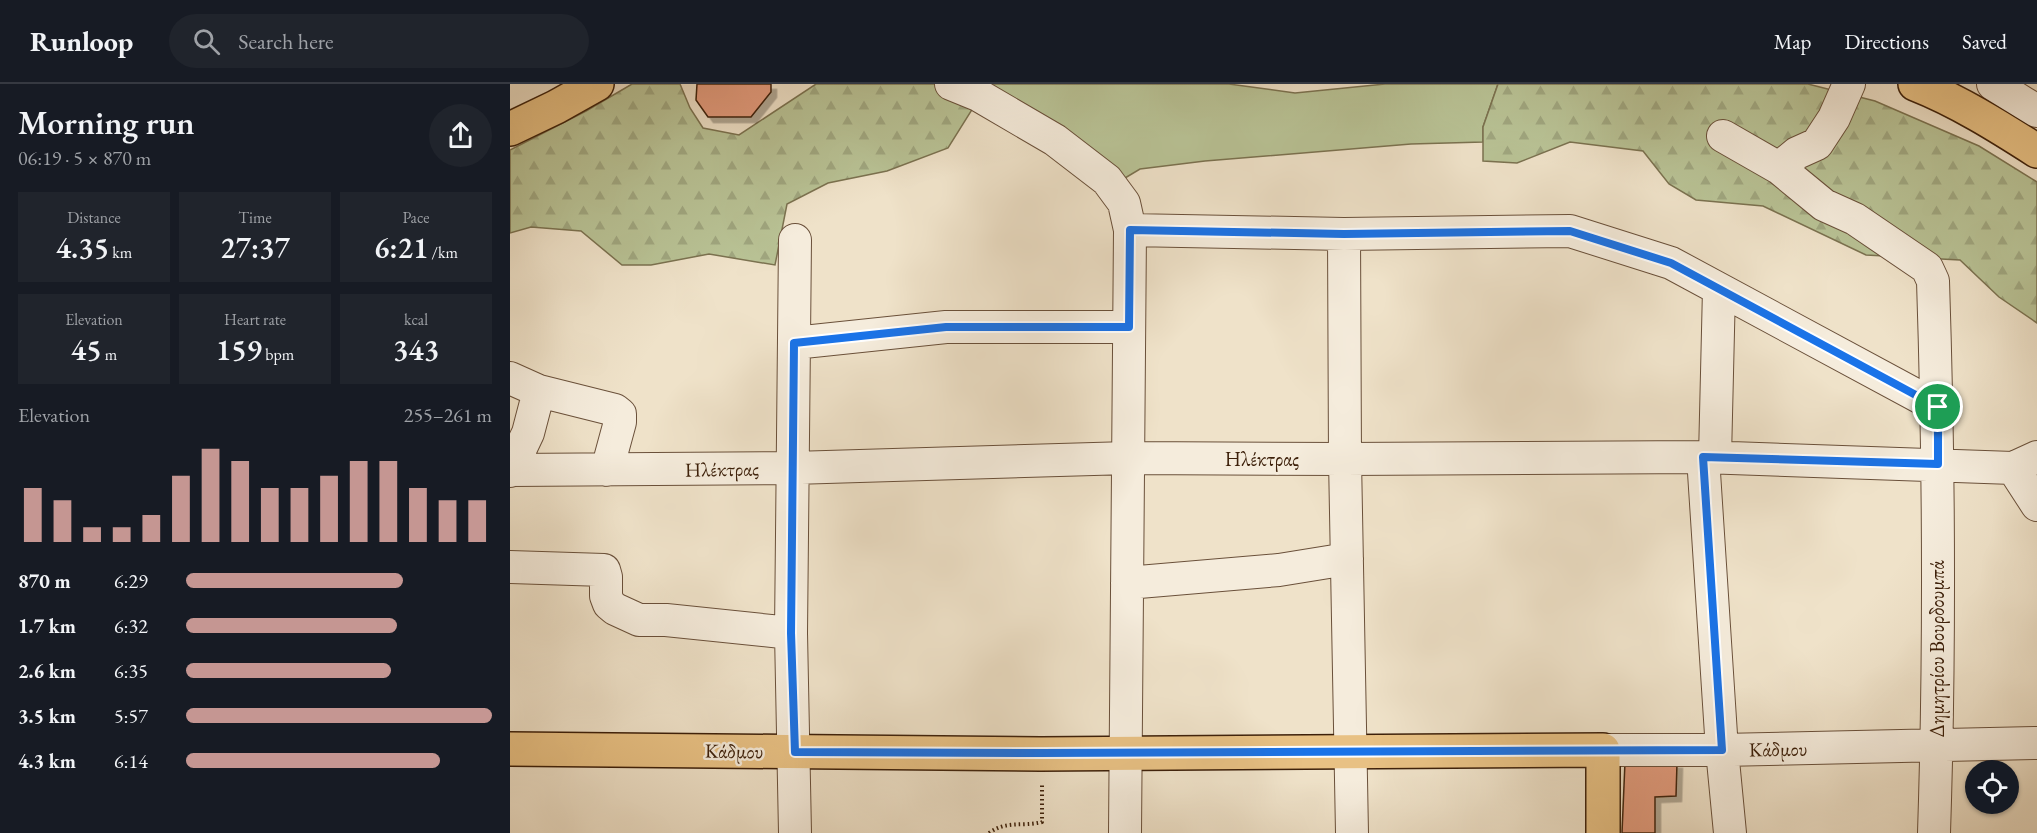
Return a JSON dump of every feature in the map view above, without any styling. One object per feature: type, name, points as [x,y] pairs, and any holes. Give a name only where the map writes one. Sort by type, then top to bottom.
[{"type":"main road","points":[[510,129],[597,84]]},
{"type":"main road","points":[[1915,84],[1952,101],[2037,152]]},
{"type":"main road","name":"Κάδμου","points":[[510,749],[1041,753],[1603,750]]},
{"type":"main road","points":[[1603,750],[1603,833]]},
{"type":"street","points":[[951,84],[978,95],[1055,140],[1107,180],[1124,203],[1130,230],[1125,833]]},
{"type":"street","points":[[1723,136],[1779,168],[1797,153],[1817,144],[1834,118],[1849,84]]},
{"type":"street","points":[[1993,84],[2037,111]]},
{"type":"street","name":"Δημητρίου Βουρδουμπά","points":[[1779,168],[1824,205],[1855,219],[1927,268],[1934,281],[1938,407],[1937,746],[1934,833]]},
{"type":"street","points":[[1130,230],[1344,234],[1570,231],[1671,263],[1938,407]]},
{"type":"street","points":[[1344,234],[1345,459],[1352,833]]},
{"type":"street","points":[[795,240],[791,633],[795,833]]},
{"type":"street","points":[[1719,289],[1709,457],[1722,750],[1730,833]]},
{"type":"street","points":[[794,343],[946,327],[1129,327]]},
{"type":"street","points":[[510,378],[539,391],[612,408],[620,414],[618,432],[607,470]]},
{"type":"street","points":[[510,470],[528,433],[539,391]]},
{"type":"street","name":"Ηλέκτρας","points":[[510,470],[793,468],[1128,458],[1709,457],[1938,464],[2025,463]]},
{"type":"street","points":[[2025,463],[2037,505]]},
{"type":"street","points":[[1127,583],[1279,570],[1347,559]]},
{"type":"street","points":[[510,567],[604,570],[606,596],[609,604],[639,620],[666,620],[791,633]]},
{"type":"street","name":"Κάδμου","points":[[1603,750],[1722,750],[2037,743]]},
{"type":"path","points":[[989,833],[999,826],[1032,825],[1042,822],[1041,753]]},
{"type":"green space","points":[[632,84],[680,84],[690,108],[703,128],[739,135],[816,84],[988,84],[948,148],[887,171],[828,183],[787,204],[775,265],[709,254],[651,265],[622,265],[581,231],[531,227],[510,233],[510,150],[586,111]]},
{"type":"green space","points":[[989,84],[1229,84],[1295,93],[1385,84],[1498,84],[1483,127],[1483,142],[1411,144],[1205,161],[1140,169],[1120,181]]},
{"type":"green space","points":[[1498,84],[1808,84],[1875,101],[1979,146],[2037,182],[2037,323],[1999,297],[1960,260],[1866,255],[1763,206],[1696,200],[1669,184],[1643,151],[1570,142],[1517,163],[1483,161],[1483,127]]},
{"type":"building","points":[[697,84],[771,84],[771,92],[751,117],[708,117],[696,100]]},
{"type":"building","points":[[1625,762],[1677,763],[1676,796],[1655,797],[1655,833],[1622,833]]},
{"type":"route","points":[[1130,230],[1344,234],[1570,231],[1671,263],[1938,407],[1938,464],[1703,457],[1722,750],[1350,753],[795,752],[791,633],[794,343],[946,327],[1129,327],[1130,230]]}]
